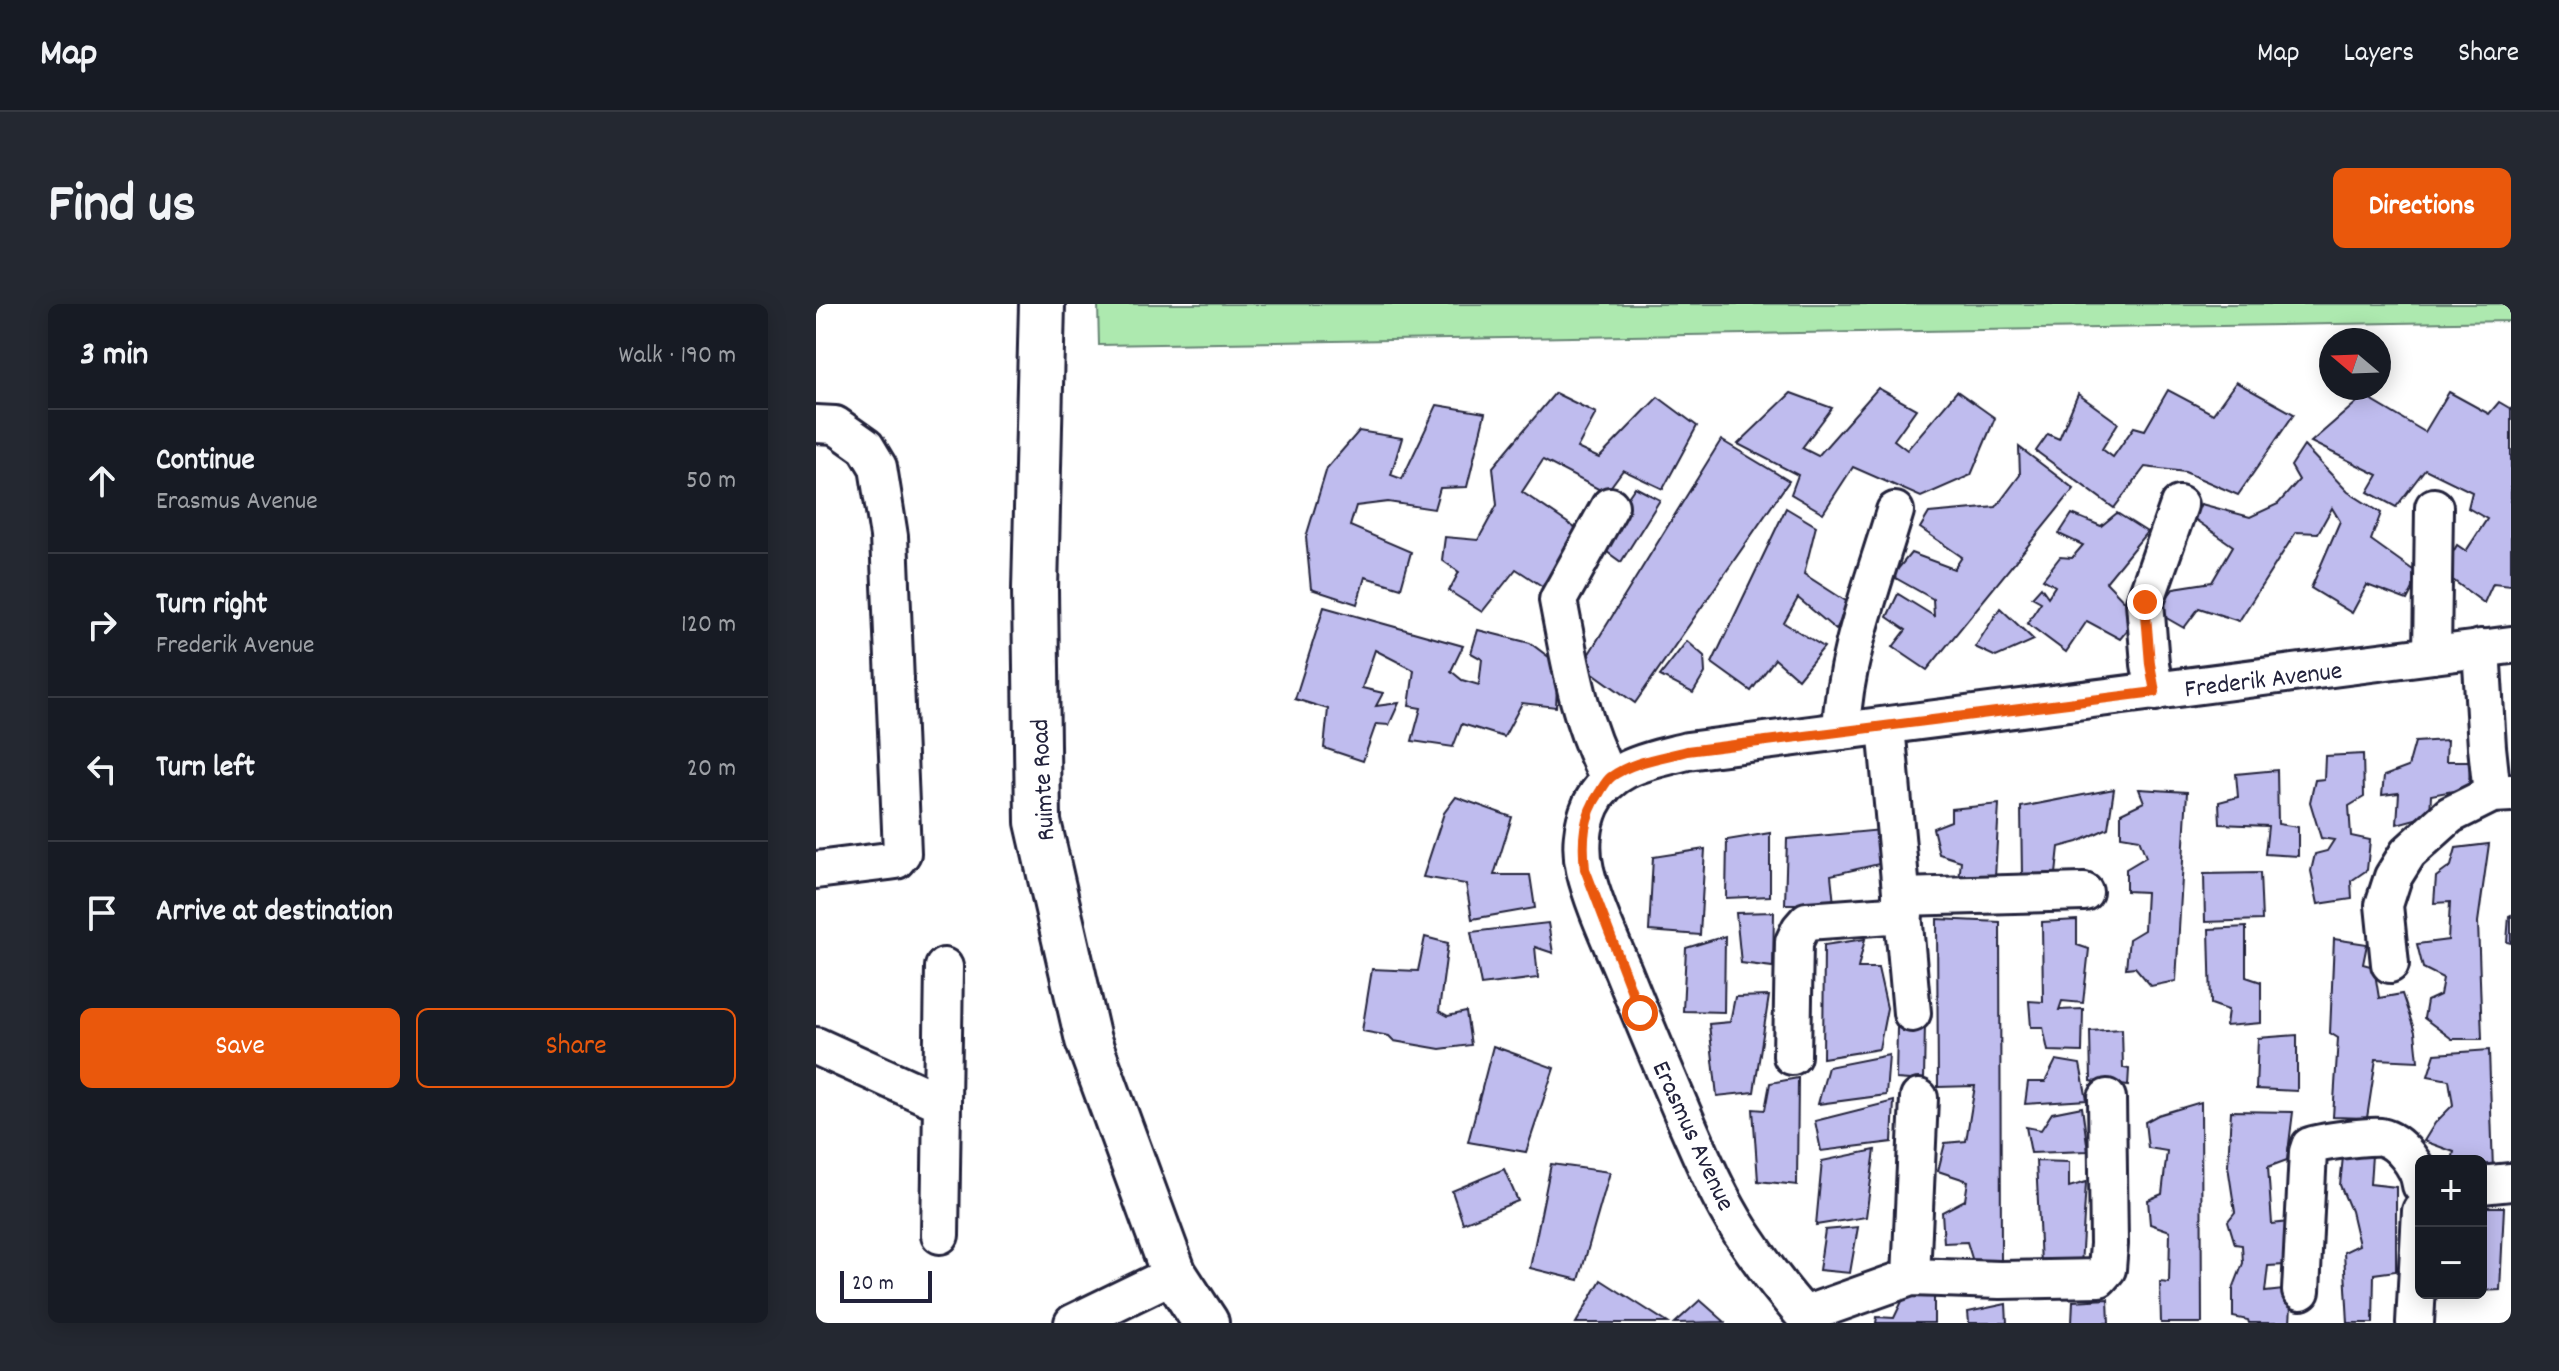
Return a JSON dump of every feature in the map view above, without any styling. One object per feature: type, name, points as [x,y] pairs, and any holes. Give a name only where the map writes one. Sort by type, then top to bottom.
[{"type":"main road","points":[[1023,304],[1023,347],[1037,503]]},
{"type":"main road","name":"Ruimte Road","points":[[1042,304],[1035,590],[1038,822],[1088,1040],[1174,1274],[1206,1323]]},
{"type":"street","points":[[816,424],[835,425],[866,447],[878,467],[889,536],[902,853],[896,860],[816,870]]},
{"type":"street","points":[[2155,692],[2145,602],[2179,505]]},
{"type":"street","points":[[1610,506],[1558,600],[1579,704],[1594,750],[1622,771]]},
{"type":"street","points":[[2432,655],[2434,507]]},
{"type":"street","points":[[1841,731],[1842,708],[1853,653],[1895,511]]},
{"type":"street","points":[[2390,964],[2384,905],[2393,877],[2408,853],[2450,815],[2502,794],[2487,747],[2496,646]]},
{"type":"street","name":"Frederik Avenue","points":[[1622,771],[1687,751],[2496,646]]},
{"type":"street","points":[[1886,726],[1912,1013]]},
{"type":"street","name":"Erasmus Avenue","points":[[1622,771],[1592,804],[1583,835],[1585,869],[1640,1013],[1706,1167],[1740,1231],[1784,1293],[1808,1319]]},
{"type":"street","points":[[1792,1056],[1794,942],[1807,921],[1903,905],[2084,892]]},
{"type":"street","points":[[940,1235],[944,967]]},
{"type":"street","points":[[816,1046],[942,1103]]},
{"type":"street","points":[[1911,1277],[1919,1098]]},
{"type":"street","points":[[1808,1319],[1911,1277],[2000,1280],[2099,1278],[2107,1269],[2109,1244],[2107,1098]]},
{"type":"street","points":[[2301,1291],[2310,1146],[2381,1136],[2394,1144],[2415,1166]]},
{"type":"street","points":[[2487,1184],[2511,1182]]},
{"type":"street","points":[[2415,1323],[2420,1227]]},
{"type":"street","points":[[1073,1323],[1174,1274]]},
{"type":"green space","points":[[1098,304],[2511,304],[2511,321],[1099,345]]},
{"type":"building","points":[[2236,382],[2294,414],[2238,495],[2185,472],[2145,467],[2114,508],[2036,451],[2048,434],[2059,439],[2078,394],[2118,423],[2102,449],[2113,457],[2134,427],[2145,430],[2168,390],[2213,414]]},
{"type":"building","points":[[1878,388],[1916,409],[1894,440],[1907,450],[1957,391],[1995,418],[1971,475],[1921,497],[1853,467],[1823,513],[1791,494],[1798,475],[1738,444],[1791,393],[1832,408],[1802,448],[1818,456]]},
{"type":"building","points":[[2449,392],[2489,414],[2499,402],[2511,409],[2511,585],[2493,583],[2484,603],[2442,572],[2457,545],[2466,551],[2487,519],[2468,508],[2472,492],[2425,469],[2396,507],[2368,492],[2378,475],[2311,442],[2359,400],[2371,400],[2425,432]]},
{"type":"building","points":[[1555,393],[1596,413],[1577,448],[1599,458],[1658,397],[1697,426],[1663,489],[1623,470],[1606,493],[1543,460],[1522,492],[1581,532],[1542,586],[1516,569],[1482,612],[1449,591],[1459,572],[1442,560],[1445,537],[1478,540],[1497,505],[1493,467]]},
{"type":"building","points":[[1437,405],[1485,413],[1467,487],[1440,488],[1434,509],[1388,502],[1356,506],[1350,526],[1411,552],[1401,588],[1365,577],[1357,604],[1311,589],[1306,537],[1327,468],[1359,431],[1402,438],[1391,475],[1402,479]]},
{"type":"building","points":[[1721,440],[1789,481],[1635,703],[1582,665]]},
{"type":"building","points":[[2304,446],[2348,492],[2381,513],[2371,540],[2420,575],[2407,600],[2367,585],[2352,613],[2311,588],[2340,521],[2332,508],[2318,533],[2296,532],[2239,621],[2199,608],[2184,628],[2156,612],[2174,588],[2212,582],[2233,546],[2193,518],[2201,504],[2250,517],[2278,504],[2299,480],[2291,466]]},
{"type":"building","points":[[2019,447],[2074,489],[1927,670],[1893,647],[1906,630],[1887,617],[1898,594],[1934,616],[1933,599],[1892,576],[1911,553],[1954,569],[1962,557],[1920,528],[1929,513],[1996,507],[2020,475]]},
{"type":"building","points":[[1635,487],[1660,500],[1621,562],[1596,544]]},
{"type":"building","points":[[1786,508],[1816,526],[1804,574],[1849,603],[1836,630],[1798,598],[1784,623],[1824,647],[1798,679],[1775,659],[1751,691],[1712,663]]},
{"type":"building","points":[[2117,513],[2147,532],[2106,582],[2139,616],[2120,639],[2087,621],[2066,652],[2027,623],[2041,602],[2032,597],[2041,587],[2048,597],[2055,586],[2043,579],[2060,557],[2072,558],[2083,545],[2059,534],[2072,514],[2101,526]]},
{"type":"building","points":[[1324,607],[1463,646],[1451,671],[1462,680],[1479,685],[1482,659],[1471,653],[1478,630],[1530,643],[1558,664],[1556,707],[1522,703],[1504,737],[1462,724],[1453,747],[1412,741],[1421,708],[1409,706],[1414,670],[1375,650],[1362,688],[1383,693],[1376,706],[1399,703],[1389,725],[1376,724],[1363,761],[1324,748],[1328,709],[1295,699]]},
{"type":"building","points":[[2000,608],[2034,640],[1996,657],[1975,647]]},
{"type":"building","points":[[1687,641],[1704,656],[1705,673],[1693,693],[1660,676]]},
{"type":"building","points":[[2447,740],[2446,761],[2470,761],[2469,788],[2431,795],[2430,815],[2397,824],[2399,793],[2382,795],[2384,776],[2408,767],[2415,742]]},
{"type":"building","points":[[2363,754],[2364,797],[2349,806],[2351,836],[2370,840],[2367,870],[2351,881],[2352,899],[2318,904],[2311,871],[2315,854],[2327,851],[2334,840],[2321,838],[2310,802],[2315,780],[2324,779],[2325,756]]},
{"type":"building","points":[[2277,770],[2278,824],[2298,827],[2298,856],[2265,854],[2268,826],[2220,824],[2219,802],[2238,797],[2236,774]]},
{"type":"building","points":[[2114,789],[2108,828],[2059,847],[2056,874],[2022,875],[2021,807]]},
{"type":"building","points":[[2139,789],[2187,792],[2176,981],[2151,986],[2135,967],[2126,968],[2129,939],[2144,930],[2146,892],[2126,891],[2126,869],[2146,857],[2139,839],[2121,836],[2121,813],[2144,802]]},
{"type":"building","points":[[1456,797],[1512,817],[1494,875],[1530,875],[1535,908],[1472,919],[1466,884],[1423,877],[1444,813]]},
{"type":"building","points":[[1999,804],[1995,878],[1959,880],[1961,861],[1939,854],[1933,828],[1951,821],[1951,809]]},
{"type":"building","points":[[1881,830],[1879,864],[1831,875],[1834,904],[1785,904],[1787,839]]},
{"type":"building","points":[[1770,833],[1770,896],[1726,898],[1727,840]]},
{"type":"building","points":[[2489,844],[2478,922],[2482,1039],[2452,1039],[2424,1018],[2427,1001],[2440,995],[2443,978],[2423,968],[2417,944],[2448,940],[2450,902],[2434,903],[2436,877],[2451,866],[2456,848]]},
{"type":"building","points":[[1705,849],[1700,935],[1649,931],[1653,857]]},
{"type":"building","points":[[2260,873],[2262,920],[2205,922],[2204,874]]},
{"type":"building","points":[[1774,912],[1773,967],[1741,963],[1736,913]]},
{"type":"building","points":[[2511,915],[2511,943],[2507,942]]},
{"type":"building","points":[[1937,919],[2000,922],[2001,1262],[1974,1265],[1967,1242],[1944,1243],[1942,1212],[1965,1200],[1968,1181],[1938,1171],[1945,1143],[1966,1141],[1975,1086],[1938,1087]]},
{"type":"building","points":[[2077,920],[2077,945],[2089,949],[2083,1003],[2062,1001],[2059,1010],[2083,1009],[2082,1052],[2048,1051],[2043,1027],[2031,1027],[2029,1001],[2043,1002],[2042,922]]},
{"type":"building","points":[[1548,923],[1553,953],[1535,947],[1538,978],[1481,985],[1471,932]]},
{"type":"building","points":[[2246,927],[2246,977],[2261,982],[2261,1023],[2226,1026],[2228,1010],[2211,1004],[2209,929]]},
{"type":"building","points":[[1725,936],[1724,1012],[1683,1011],[1686,948]]},
{"type":"building","points":[[1425,937],[1448,943],[1439,1011],[1448,1016],[1466,1012],[1471,1045],[1440,1049],[1394,1041],[1389,1036],[1362,1031],[1372,969],[1418,971]]},
{"type":"building","points":[[1865,939],[1858,968],[1878,968],[1887,1008],[1879,1049],[1823,1058],[1824,945]]},
{"type":"building","points":[[2334,939],[2367,944],[2363,964],[2374,967],[2379,998],[2402,994],[2415,1032],[2418,1061],[2376,1059],[2367,1118],[2333,1117],[2338,1038],[2330,1033]]},
{"type":"building","points":[[1769,996],[1754,1092],[1717,1096],[1709,1024],[1730,1022],[1735,997]]},
{"type":"building","points":[[1925,1021],[1924,1081],[1896,1079],[1897,1027]]},
{"type":"building","points":[[2122,1029],[2123,1068],[2129,1069],[2128,1086],[2091,1081],[2090,1031]]},
{"type":"building","points":[[2297,1035],[2297,1091],[2256,1089],[2258,1038]]},
{"type":"building","points":[[1493,1046],[1554,1068],[1526,1152],[1468,1142]]},
{"type":"building","points":[[2489,1050],[2493,1170],[2487,1171],[2487,1155],[2453,1155],[2454,1152],[2424,1141],[2435,1123],[2453,1105],[2449,1080],[2428,1076],[2435,1054]]},
{"type":"building","points":[[1889,1055],[1886,1095],[1818,1104],[1828,1067]]},
{"type":"building","points":[[2056,1060],[2080,1064],[2087,1100],[2025,1104],[2028,1082],[2045,1082]]},
{"type":"building","points":[[1798,1078],[1797,1185],[1758,1181],[1753,1109],[1765,1110],[1770,1083]]},
{"type":"building","points":[[1894,1101],[1892,1142],[1821,1151],[1815,1121]]},
{"type":"building","points":[[2201,1102],[2202,1323],[2161,1323],[2160,1282],[2169,1283],[2170,1231],[2150,1224],[2148,1200],[2162,1194],[2167,1151],[2148,1148],[2145,1122]]},
{"type":"building","points":[[2082,1107],[2088,1151],[2031,1153],[2026,1127],[2041,1130],[2052,1113]]},
{"type":"building","points":[[2231,1111],[2293,1112],[2287,1160],[2268,1167],[2272,1224],[2289,1222],[2285,1265],[2268,1266],[2265,1292],[2292,1289],[2290,1323],[2249,1323],[2248,1320],[2233,1317],[2233,1289],[2243,1263],[2242,1245],[2235,1244],[2228,1221],[2235,1212],[2228,1166]]},
{"type":"building","points":[[1875,1150],[1866,1217],[1816,1225],[1822,1161]]},
{"type":"building","points":[[2372,1155],[2370,1184],[2396,1187],[2396,1271],[2374,1274],[2373,1323],[2348,1323],[2344,1252],[2359,1245],[2351,1211],[2340,1185],[2343,1157]]},
{"type":"building","points":[[2036,1161],[2069,1162],[2069,1187],[2086,1182],[2081,1266],[2041,1264]]},
{"type":"building","points":[[1551,1164],[1610,1172],[1579,1280],[1530,1268]]},
{"type":"building","points":[[1504,1169],[1518,1201],[1463,1223],[1452,1191]]},
{"type":"building","points":[[2487,1207],[2504,1207],[2500,1290],[2487,1291]]},
{"type":"building","points":[[1858,1227],[1850,1273],[1819,1270],[1825,1230]]},
{"type":"building","points":[[1601,1280],[1668,1323],[1576,1323]]},
{"type":"building","points":[[1934,1289],[1934,1323],[1876,1323],[1877,1317],[1894,1318],[1905,1295]]},
{"type":"building","points":[[2108,1299],[2109,1323],[2072,1323],[2073,1301]]},
{"type":"building","points":[[1700,1300],[1725,1322],[1675,1323]]},
{"type":"building","points":[[2006,1304],[2007,1323],[1969,1323],[1968,1312]]},
{"type":"route","points":[[1640,1013],[1585,869],[1582,845],[1585,825],[1592,804],[1609,778],[1635,764],[1687,751],[2155,692],[2145,602]]}]
